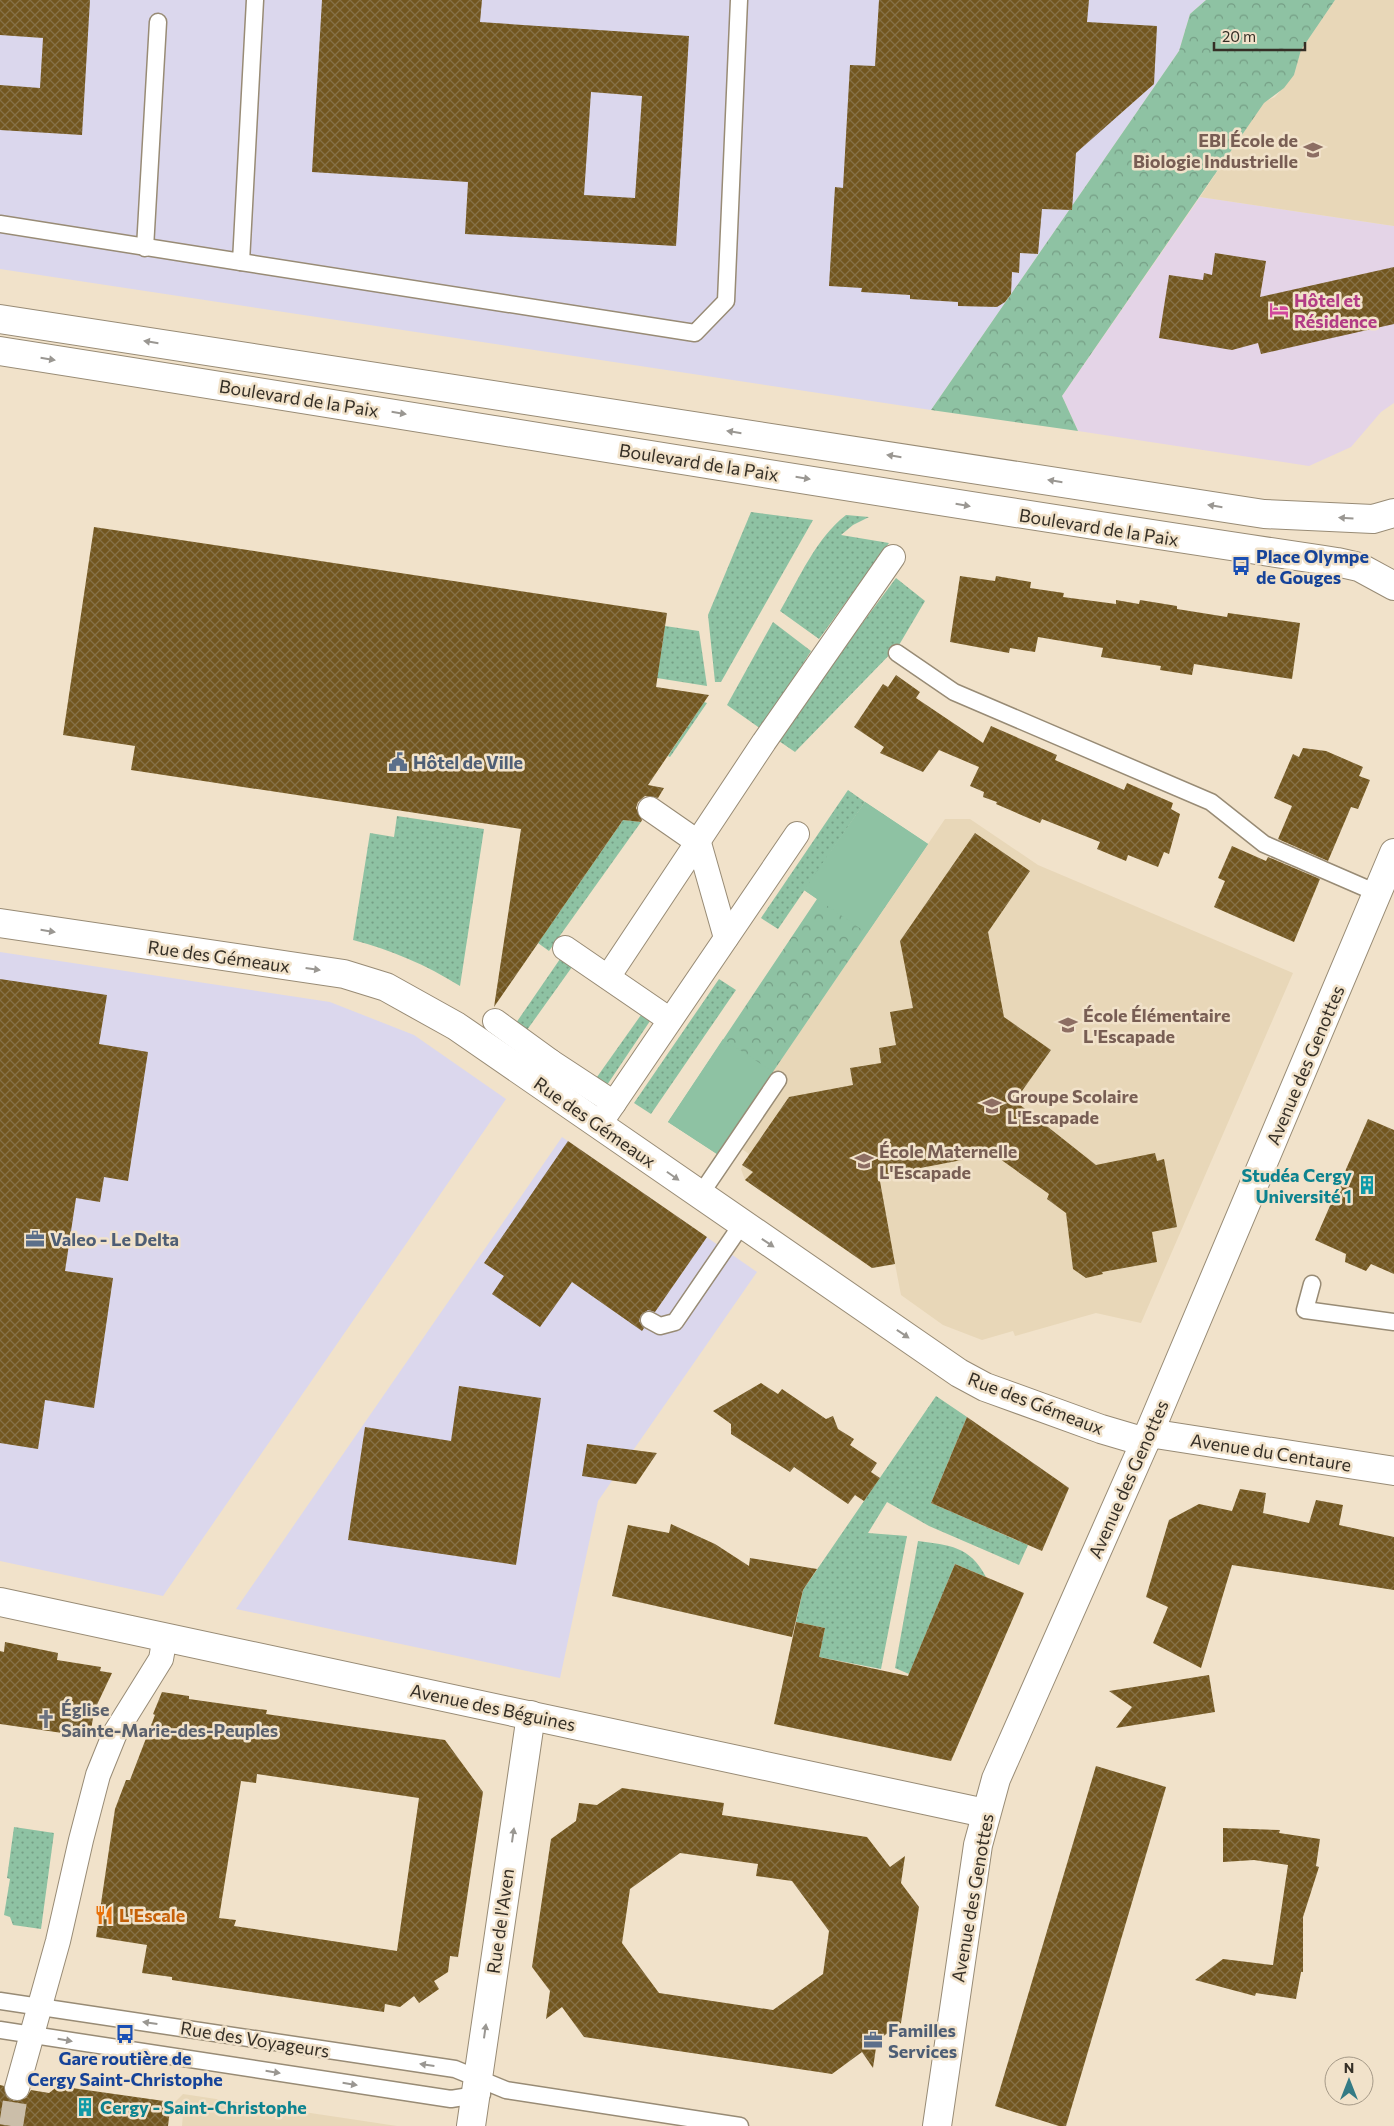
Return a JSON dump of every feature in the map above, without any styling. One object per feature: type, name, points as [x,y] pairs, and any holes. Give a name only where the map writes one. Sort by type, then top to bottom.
[{"type":"street","name":"Boulevard de la Paix","points":[[0,319],[1264,514],[1373,519],[1394,513]]},
{"type":"street","name":"Boulevard de la Paix","points":[[0,351],[814,480],[1040,518],[1337,562],[1359,567],[1394,586]]},
{"type":"street","points":[[608,977],[764,742],[892,557]]},
{"type":"street","points":[[650,809],[698,843],[726,938]]},
{"type":"street","points":[[606,1114],[797,834]]},
{"type":"street","name":"Avenue des Genottes","points":[[937,2126],[972,1882],[985,1813],[996,1779],[1147,1437],[1394,853]]},
{"type":"street","name":"Rue des Gémeaux","points":[[0,923],[356,976],[386,987],[543,1071],[606,1114],[700,1195],[959,1373],[976,1382],[1102,1429],[1147,1437]]},
{"type":"street","points":[[565,948],[670,1020]]},
{"type":"street","points":[[495,1021],[543,1071]]},
{"type":"street","name":"Avenue du Centaure","points":[[1147,1437],[1394,1471]]},
{"type":"street","name":"Avenue des Béguines","points":[[0,1602],[163,1646],[531,1715],[985,1813]]},
{"type":"street","points":[[17,2088],[58,1941],[98,1775],[115,1733],[161,1659],[163,1646]]},
{"type":"street","name":"Rue de l'Aven","points":[[471,2126],[531,1715]]},
{"type":"lane","points":[[241,262],[255,0]]},
{"type":"lane","points":[[0,224],[695,333],[726,301],[739,0]]},
{"type":"lane","points":[[145,248],[158,22]]},
{"type":"lane","points":[[897,653],[954,692],[1211,802],[1264,844],[1377,893]]},
{"type":"lane","points":[[700,1195],[778,1080]]},
{"type":"lane","points":[[649,1320],[660,1326],[675,1322],[742,1224]]},
{"type":"lane","points":[[1312,1284],[1306,1310],[1394,1322]]},
{"type":"lane","name":"Rue des Voyageurs","points":[[0,2001],[455,2069],[477,2087]]},
{"type":"lane","name":"Rue des Voyageurs","points":[[0,2030],[451,2099],[477,2087],[740,2126]]},
{"type":"shaded area","points":[[0,0],[1206,0],[1190,14],[1179,51],[931,410],[0,269]]},
{"type":"shaded area","name":"EBI École de Biologie Industrielle","points":[[1335,0],[1394,0],[1394,226],[1200,197],[1264,102],[1275,97],[1294,75],[1301,50]]},
{"type":"shaded area","points":[[1200,197],[1394,226],[1394,403],[1381,412],[1351,447],[1309,466],[1078,431],[1062,396]]},
{"type":"shaded area","name":"Groupe Scolaire L'Escapade","points":[[945,819],[970,819],[1038,865],[1293,973],[1141,1323],[1096,1313],[1015,1336],[1013,1331],[982,1340],[943,1325],[901,1295],[895,1264],[872,1268],[745,1180],[741,1169],[749,1154],[727,1139]]},
{"type":"shaded area","points":[[0,952],[330,1002],[414,1035],[506,1099],[163,1596],[0,1561]]},
{"type":"shaded area","points":[[562,1137],[757,1272],[598,1501],[560,1678],[236,1609]]},
{"type":"shaded area","points":[[183,2094],[397,2126],[182,2126],[183,2114],[170,2112],[171,2103],[174,2103]]},
{"type":"green space","points":[[1206,0],[1335,0],[1301,50],[1294,75],[1284,88],[1264,103],[1062,396],[1078,431],[931,410],[1179,51],[1190,14]]},
{"type":"green space","points":[[751,512],[813,520],[721,682],[715,682],[708,615]]},
{"type":"green space","points":[[846,515],[869,517],[853,525],[841,535],[889,543],[819,639],[780,611],[817,547],[835,524]]},
{"type":"green space","points":[[896,578],[925,601],[899,645],[795,752],[776,739]]},
{"type":"green space","points":[[773,622],[811,651],[761,729],[727,705]]},
{"type":"green space","points":[[665,626],[699,631],[707,686],[657,678]]},
{"type":"green space","points":[[704,702],[707,703],[670,757],[668,756]]},
{"type":"green space","points":[[848,790],[865,802],[778,929],[761,918]]},
{"type":"green space","points":[[865,802],[928,844],[717,1154],[668,1122],[817,899],[804,890]]},
{"type":"green space","points":[[865,802],[928,844],[867,933],[804,890]]},
{"type":"green space","points":[[397,816],[484,829],[460,986],[408,959],[381,948],[353,940],[370,833],[394,837]]},
{"type":"green space","points":[[623,820],[641,822],[549,951],[538,943]]},
{"type":"green space","points":[[560,959],[572,967],[527,1030],[516,1023]]},
{"type":"green space","points":[[719,979],[736,990],[651,1114],[634,1103]]},
{"type":"green space","points":[[641,1015],[650,1021],[607,1085],[597,1077]]},
{"type":"green space","points":[[723,1039],[773,1072],[717,1154],[668,1122]]},
{"type":"green space","points":[[936,1396],[967,1417],[931,1503],[1028,1545],[1019,1565],[929,1526],[887,1502],[868,1533],[907,1536],[881,1669],[819,1657],[825,1628],[796,1622],[803,1590]]},
{"type":"green space","points":[[918,1541],[949,1546],[966,1553],[980,1567],[986,1577],[955,1564],[909,1674],[895,1668]]},
{"type":"green space","points":[[14,1827],[54,1833],[41,1929],[13,1925],[10,1917],[4,1915],[10,1879],[7,1878]]},
{"type":"building","points":[[0,0],[90,0],[82,135],[0,130],[0,85],[40,88],[43,38],[0,35]]},
{"type":"building","points":[[322,0],[482,0],[480,22],[689,36],[676,246],[465,234],[468,182],[312,172]],"holes":[[[591,92],[642,96],[635,198],[584,195]]]},
{"type":"building","points":[[879,0],[1089,0],[1087,22],[1157,26],[1154,84],[1076,153],[1072,210],[1042,209],[1038,254],[1020,253],[1019,273],[1012,272],[1011,294],[1005,302],[997,307],[958,306],[958,302],[910,299],[910,295],[861,292],[862,288],[829,286],[835,187],[843,188],[850,65],[875,66]]},
{"type":"building","name":"Hôtel et Résidence","points":[[1215,253],[1266,261],[1260,297],[1394,267],[1394,324],[1261,354],[1258,343],[1232,350],[1159,338],[1169,275],[1203,280],[1204,273],[1212,275]]},
{"type":"building","name":"Hôtel de Ville","points":[[94,527],[667,613],[656,687],[709,695],[648,785],[664,788],[658,798],[645,796],[638,802],[636,808],[642,820],[641,822],[623,820],[494,1007],[521,829],[131,770],[135,746],[63,735]]},
{"type":"building","points":[[960,576],[995,581],[996,576],[1031,582],[1030,588],[1064,593],[1063,597],[1116,604],[1116,600],[1139,604],[1140,600],[1177,606],[1177,609],[1227,617],[1228,613],[1300,623],[1292,679],[1194,664],[1192,675],[1160,670],[1161,666],[1101,657],[1103,648],[1038,637],[1035,652],[1010,648],[1009,653],[950,642]]},
{"type":"building","points":[[896,675],[920,692],[916,698],[983,743],[991,726],[1057,755],[1055,760],[1124,790],[1127,783],[1173,803],[1171,809],[1180,814],[1169,854],[1164,852],[1158,867],[1128,855],[1126,861],[1097,849],[1100,842],[1042,819],[1040,823],[996,804],[997,802],[983,797],[984,792],[970,786],[979,767],[939,750],[923,772],[880,753],[884,747],[854,727],[883,684],[888,687]]},
{"type":"building","points":[[1303,748],[1326,751],[1363,767],[1359,776],[1370,780],[1358,809],[1351,807],[1328,861],[1278,839],[1292,806],[1274,798],[1293,754],[1299,757]]},
{"type":"building","points":[[975,833],[1030,871],[988,932],[1004,1017],[1051,1050],[1015,1101],[1096,1165],[1155,1153],[1157,1161],[1164,1159],[1177,1227],[1152,1232],[1157,1262],[1102,1272],[1103,1274],[1086,1278],[1073,1269],[1066,1213],[1047,1199],[1049,1194],[993,1154],[879,1176],[895,1264],[872,1268],[745,1180],[753,1172],[742,1165],[789,1097],[853,1085],[850,1068],[881,1063],[879,1048],[896,1045],[890,1012],[913,1008],[900,941]]},
{"type":"building","points":[[1232,846],[1266,861],[1268,857],[1320,879],[1294,942],[1214,907],[1225,881],[1218,878]]},
{"type":"building","name":"Valeo - Le Delta","points":[[0,979],[107,995],[99,1044],[148,1052],[128,1181],[104,1177],[100,1202],[76,1198],[65,1271],[113,1278],[94,1408],[45,1400],[38,1449],[0,1443]]},
{"type":"building","name":"Studéa Cergy Université 1","points":[[1368,1119],[1394,1130],[1394,1274],[1371,1264],[1366,1271],[1345,1262],[1346,1254],[1315,1240]]},
{"type":"building","points":[[568,1141],[707,1237],[655,1312],[648,1310],[641,1315],[639,1321],[644,1328],[642,1331],[572,1282],[540,1327],[492,1294],[504,1276],[484,1263]]},
{"type":"building","points":[[761,1383],[778,1394],[782,1389],[826,1419],[833,1416],[838,1429],[854,1439],[850,1445],[877,1463],[871,1472],[880,1478],[864,1501],[855,1495],[848,1504],[794,1467],[790,1472],[731,1434],[731,1424],[713,1411]]},
{"type":"building","points":[[459,1386],[541,1398],[516,1565],[348,1540],[365,1427],[451,1441]]},
{"type":"building","points":[[967,1417],[1069,1488],[1042,1551],[931,1503]]},
{"type":"building","points":[[587,1444],[657,1453],[636,1484],[582,1476]]},
{"type":"building","points":[[1240,1489],[1266,1493],[1263,1513],[1309,1523],[1316,1500],[1343,1505],[1339,1525],[1394,1537],[1394,1590],[1232,1565],[1201,1668],[1153,1643],[1168,1607],[1146,1597],[1169,1520],[1199,1504],[1232,1511]]},
{"type":"building","points":[[671,1524],[715,1544],[749,1566],[750,1558],[817,1569],[803,1590],[792,1637],[612,1596],[628,1525],[669,1533]]},
{"type":"building","points":[[955,1564],[1024,1593],[951,1761],[774,1724],[796,1622],[825,1628],[819,1657],[908,1676]]},
{"type":"building","name":"Église Sainte-Marie-des-Peuples","points":[[5,1642],[58,1653],[57,1660],[101,1667],[100,1671],[112,1673],[94,1711],[90,1737],[0,1724],[0,1651],[4,1652]]},
{"type":"building","points":[[1209,1675],[1215,1712],[1116,1728],[1132,1707],[1109,1691]]},
{"type":"building","points":[[162,1692],[189,1696],[189,1699],[267,1710],[266,1714],[445,1740],[483,1792],[458,1957],[450,1956],[448,1972],[434,1981],[439,1989],[419,2003],[414,1996],[400,2007],[385,2004],[384,2012],[172,1980],[172,1977],[142,1973],[147,1945],[96,1937],[115,1809],[126,1780],[130,1780],[155,1715],[153,1714]],"holes":[[[257,1774],[419,1798],[397,1951],[234,1926],[236,1920],[219,1918],[241,1781],[256,1783]]]},
{"type":"building","points":[[1096,1766],[1166,1787],[1066,2126],[1059,2126],[995,2106]]},
{"type":"building","points":[[622,1788],[724,1803],[722,1815],[867,1837],[890,1867],[905,1856],[901,1883],[919,1907],[901,2023],[877,2041],[873,2068],[862,2052],[832,2074],[584,2037],[562,2007],[546,2019],[550,1991],[532,1967],[551,1839],[576,1821],[579,1803],[597,1805]],"holes":[[[680,1853],[758,1864],[756,1876],[792,1881],[829,1931],[823,1974],[773,2010],[659,1993],[622,1943],[630,1889]]]},
{"type":"building","points":[[1223,1828],[1280,1830],[1279,1833],[1320,1839],[1316,1866],[1319,1867],[1303,1917],[1303,1972],[1301,1972],[1296,1999],[1256,1993],[1255,1996],[1195,1980],[1223,1959],[1273,1965],[1288,1865],[1254,1860],[1223,1862]]},
{"type":"building","name":"Cergy - Saint-Christophe","points":[[0,2085],[4,2086],[7,2097],[14,2101],[26,2098],[31,2090],[49,2093],[58,2086],[171,2102],[168,2126],[0,2126]]},
{"type":"tunnel","points":[[11,2126],[17,2088]]},
{"type":"place","name":"EBI École de Biologie Industrielle","points":[[1313,150]]},
{"type":"place","name":"Hôtel et Résidence","points":[[1279,310]]},
{"type":"place","name":"Place Olympe de Gouges","points":[[1241,566]]},
{"type":"place","name":"Hôtel de Ville","points":[[398,762]]},
{"type":"place","name":"École Élémentaire L'Escapade","points":[[1068,1025]]},
{"type":"place","name":"Groupe Scolaire L'Escapade","points":[[992,1106]]},
{"type":"place","name":"École Maternelle L'Escapade","points":[[864,1161]]},
{"type":"place","name":"Studéa Cergy Université 1","points":[[1367,1185]]},
{"type":"place","name":"Valeo - Le Delta","points":[[35,1239]]},
{"type":"place","name":"Église Sainte-Marie-des-Peuples","points":[[46,1719]]},
{"type":"place","name":"L'Escale","points":[[104,1915]]},
{"type":"place","name":"Gare routière de Cergy Saint-Christophe","points":[[125,2034]]},
{"type":"place","name":"Familles Services","points":[[873,2040]]},
{"type":"place","name":"Cergy - Saint-Christophe","points":[[85,2107]]}]
